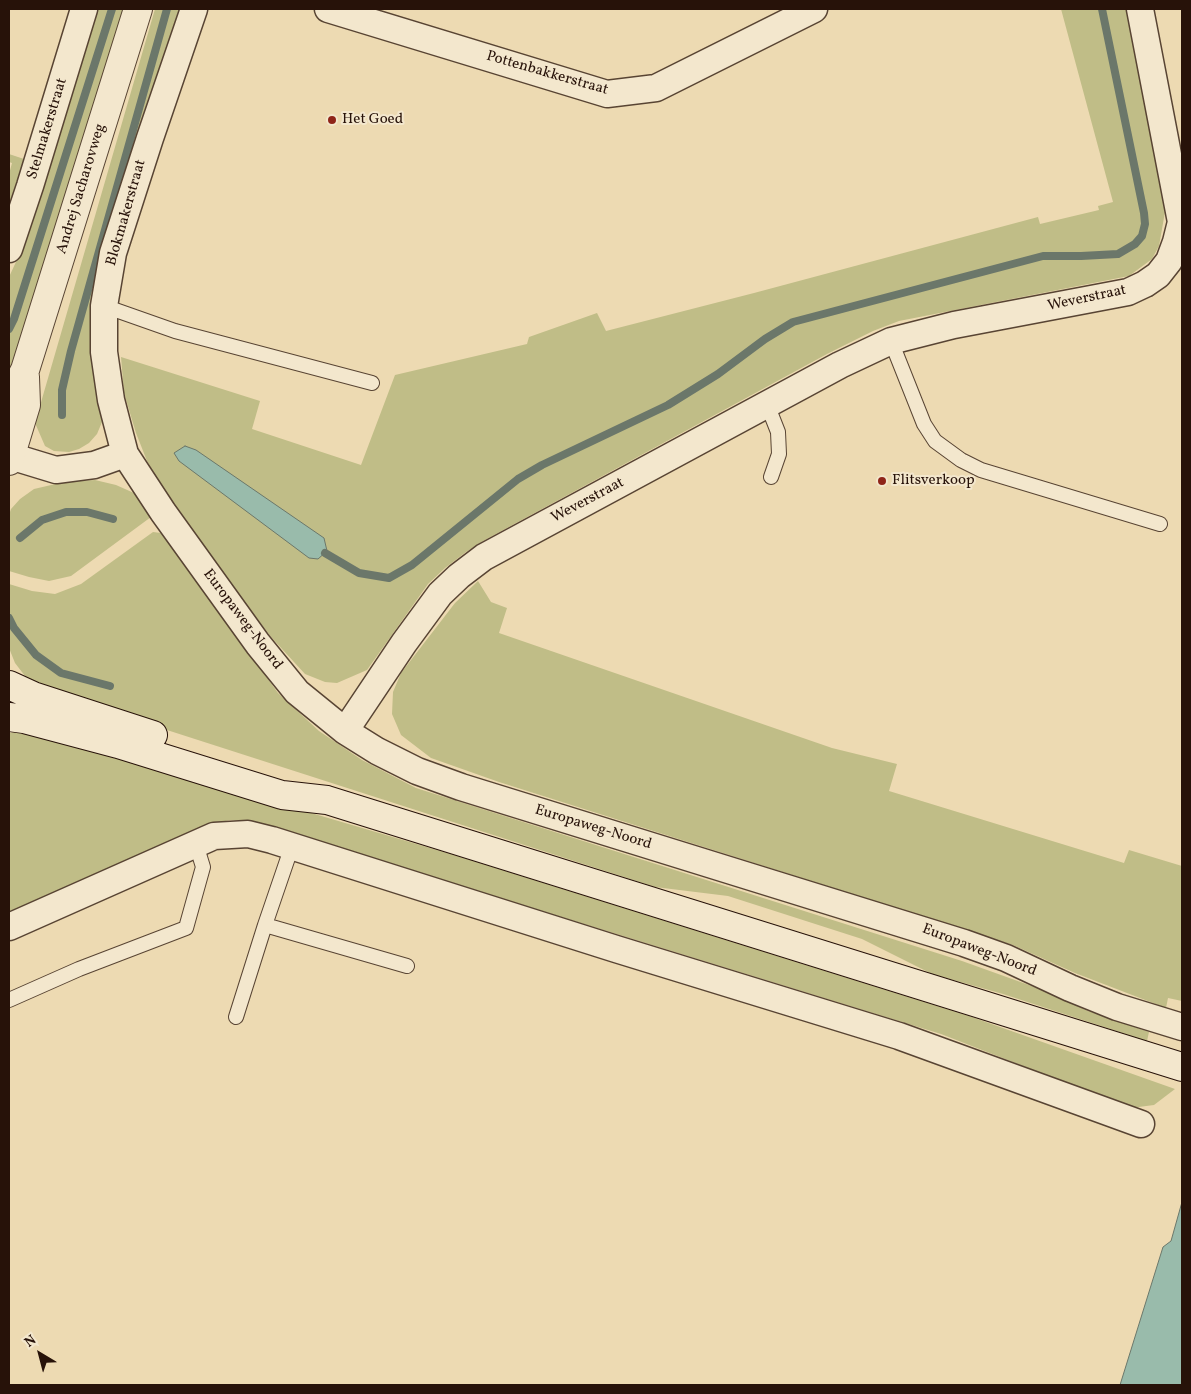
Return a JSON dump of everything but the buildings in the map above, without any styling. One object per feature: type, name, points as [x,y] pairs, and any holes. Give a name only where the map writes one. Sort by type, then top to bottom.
[{"type":"main road","name":"Andrej Sacharovweg","points":[[9,401],[25,370],[138,9]]},
{"type":"main road","name":"Andrej Sacharovweg","points":[[9,457],[26,405],[25,370]]},
{"type":"main road","points":[[9,685],[33,696],[290,779],[327,800]]},
{"type":"main road","points":[[9,718],[24,719],[118,744],[282,795],[327,800],[1173,1064]]},
{"type":"street","name":"Stelmakerstraat","points":[[9,249],[84,9]]},
{"type":"street","name":"Blokmakerstraat","points":[[125,454],[111,400],[104,352],[104,306],[113,253],[194,9]]},
{"type":"street","name":"Pottenbakkerstraat","points":[[328,9],[606,94],[656,88],[814,9]]},
{"type":"street","name":"Weverstraat","points":[[345,731],[404,642],[440,594],[472,565],[484,557],[840,364],[891,341],[954,325],[1128,292],[1145,284],[1158,274],[1169,261],[1181,222],[1140,9]]},
{"type":"street","points":[[9,457],[56,470],[94,465],[125,454]]},
{"type":"street","name":"Europaweg-Noord","points":[[125,454],[163,512],[258,644],[297,692],[345,731],[378,751],[417,771],[461,787],[964,943],[1006,958],[1070,988],[1117,1007],[1178,1026]]},
{"type":"street","points":[[9,927],[214,836],[248,834],[292,846],[899,1036],[1141,1124]]},
{"type":"lane","points":[[104,306],[175,331],[372,382]]},
{"type":"lane","points":[[891,341],[924,424],[935,441],[960,460],[981,470],[1160,524]]},
{"type":"lane","points":[[767,404],[778,432],[779,454],[771,477]]},
{"type":"lane","points":[[9,1000],[78,969],[186,928],[203,867],[196,844]]},
{"type":"lane","points":[[236,1017],[292,846]]},
{"type":"lane","points":[[265,925],[407,966]]},
{"type":"shaded area","points":[[98,9],[124,9],[9,375],[9,277],[21,251],[39,197]]},
{"type":"shaded area","points":[[155,9],[179,9],[98,267],[90,350],[102,422],[97,434],[89,443],[69,452],[54,451],[45,446],[35,423]]},
{"type":"shaded area","points":[[1061,9],[1128,9],[1165,212],[1159,246],[1152,259],[1129,276],[899,321],[873,331],[827,354],[466,552],[428,584],[367,670],[337,683],[325,682],[305,674],[271,637],[226,578],[165,492],[147,461],[124,393],[121,357],[260,401],[252,429],[361,465],[395,375],[527,344],[529,337],[597,313],[606,331],[1038,217],[1040,224],[1099,210],[1098,206],[1113,202]]},
{"type":"shaded area","points":[[9,154],[24,159],[9,210],[9,174],[12,163],[9,162]]},
{"type":"shaded area","points":[[185,446],[196,450],[324,538],[327,551],[318,559],[309,558],[179,461],[174,453]]},
{"type":"shaded area","points":[[95,480],[116,485],[134,493],[151,517],[71,576],[49,581],[9,571],[9,515],[11,509],[20,499],[34,489],[64,482]]},
{"type":"shaded area","points":[[153,532],[161,533],[171,544],[278,693],[319,731],[362,760],[416,788],[962,961],[1040,989],[1088,1011],[1149,1032],[1147,1041],[1003,994],[932,974],[862,939],[728,896],[655,887],[55,694],[34,684],[15,663],[9,648],[9,584],[32,591],[55,594],[81,584]]},
{"type":"shaded area","points":[[478,581],[491,602],[507,608],[499,633],[832,748],[897,764],[889,791],[1124,863],[1129,850],[1182,866],[1182,1001],[1168,998],[1166,1008],[1075,973],[1013,945],[499,782],[431,758],[401,735],[392,714],[393,692],[401,673],[455,603]]},
{"type":"shaded area","points":[[26,731],[454,855],[969,1016],[1175,1089],[1154,1105],[1131,1108],[941,1034],[250,821],[230,820],[203,826],[9,913],[9,733]]},
{"type":"shaded area","points":[[1182,1202],[1182,1385],[1120,1385],[1163,1247],[1171,1241]]},
{"type":"waterway","points":[[9,329],[14,319],[112,9]]},
{"type":"waterway","points":[[62,415],[62,390],[71,351],[167,9]]},
{"type":"waterway","points":[[325,553],[359,573],[389,578],[412,565],[518,479],[542,465],[668,405],[718,374],[765,339],[793,322],[1043,256],[1118,254],[1135,244],[1142,236],[1145,224],[1144,213],[1102,9]]},
{"type":"waterway","points":[[20,538],[42,520],[66,512],[87,512],[113,519]]},
{"type":"waterway","points":[[9,618],[14,628],[36,655],[61,673],[110,686]]},
{"type":"place","name":"Het Goed","points":[[332,120]]},
{"type":"place","name":"Flitsverkoop","points":[[882,481]]}]
